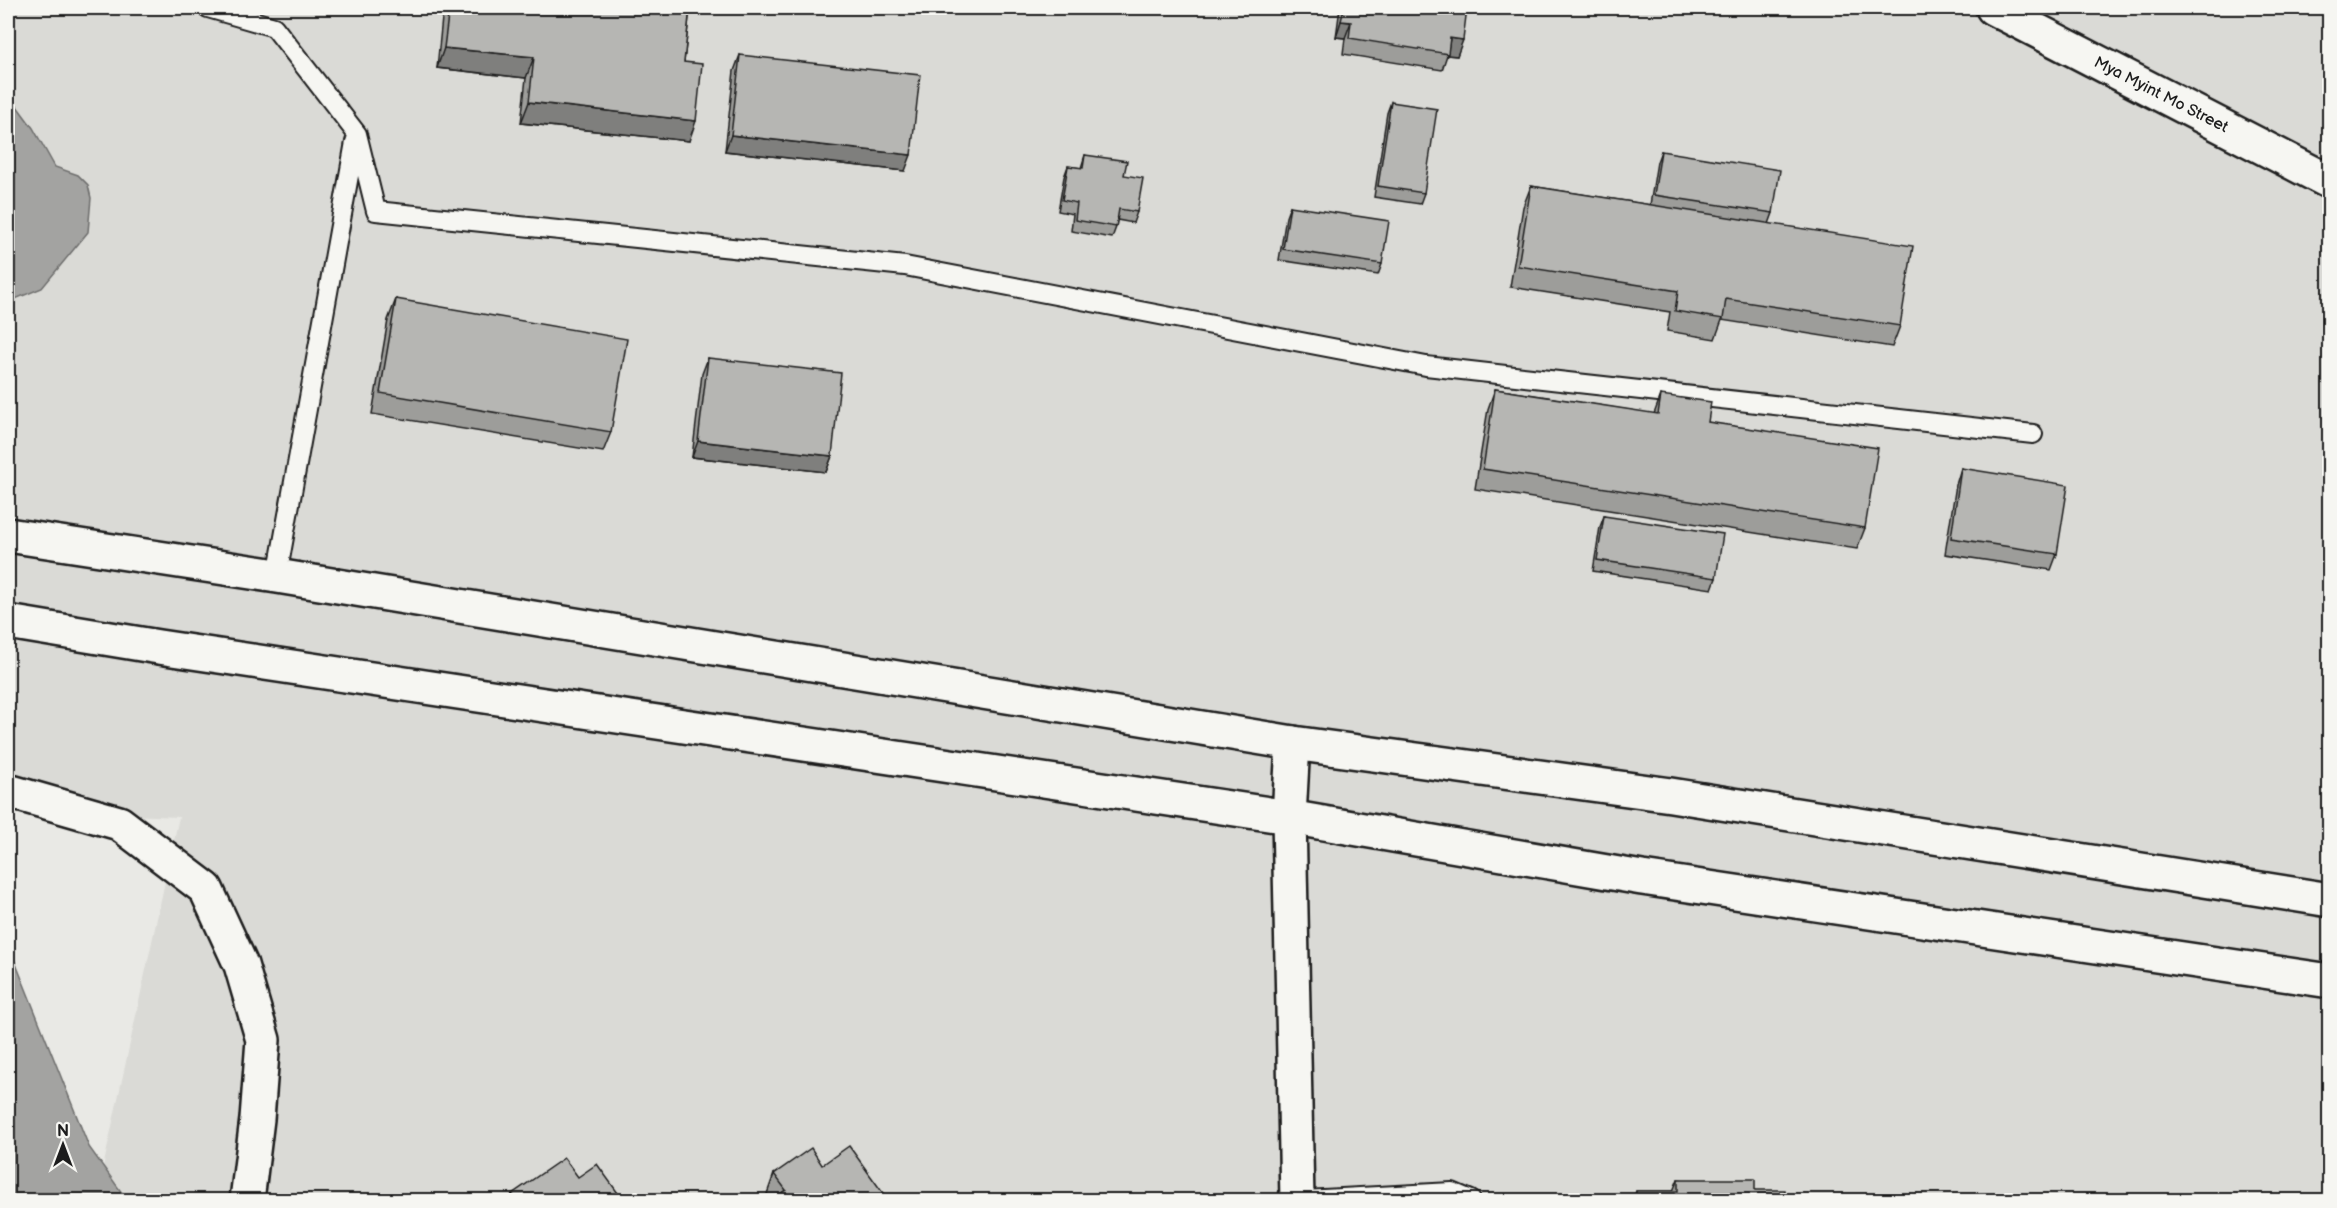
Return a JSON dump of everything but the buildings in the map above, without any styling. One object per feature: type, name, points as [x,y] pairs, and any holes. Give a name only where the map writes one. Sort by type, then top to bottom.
[{"type":"main road","name":"Mya Myint Mo Street","points":[[1993,8],[2330,182]]},
{"type":"main road","points":[[8,535],[276,576],[1293,743],[1671,795],[2330,900]]},
{"type":"main road","points":[[8,622],[1289,817],[1642,878],[2330,981]]},
{"type":"main road","points":[[1293,743],[1289,817],[1297,1200]]},
{"type":"main road","points":[[8,791],[119,823],[207,889],[242,965],[263,1040],[257,1119],[247,1200]]},
{"type":"lane","points":[[208,8],[274,27],[357,134],[376,211],[905,266],[1426,366],[2032,434]]},
{"type":"lane","points":[[276,576],[357,134]]},
{"type":"lane","points":[[1305,1200],[1452,1192],[1471,1200]]},
{"type":"shaded area","points":[[8,8],[2329,8],[2329,1200],[96,1200],[179,817],[8,810]]},
{"type":"shaded area","points":[[8,94],[33,128],[55,167],[78,175],[88,185],[91,198],[88,232],[42,288],[8,302]]},
{"type":"shaded area","points":[[8,952],[12,954],[89,1147],[127,1200],[8,1200]]}]
